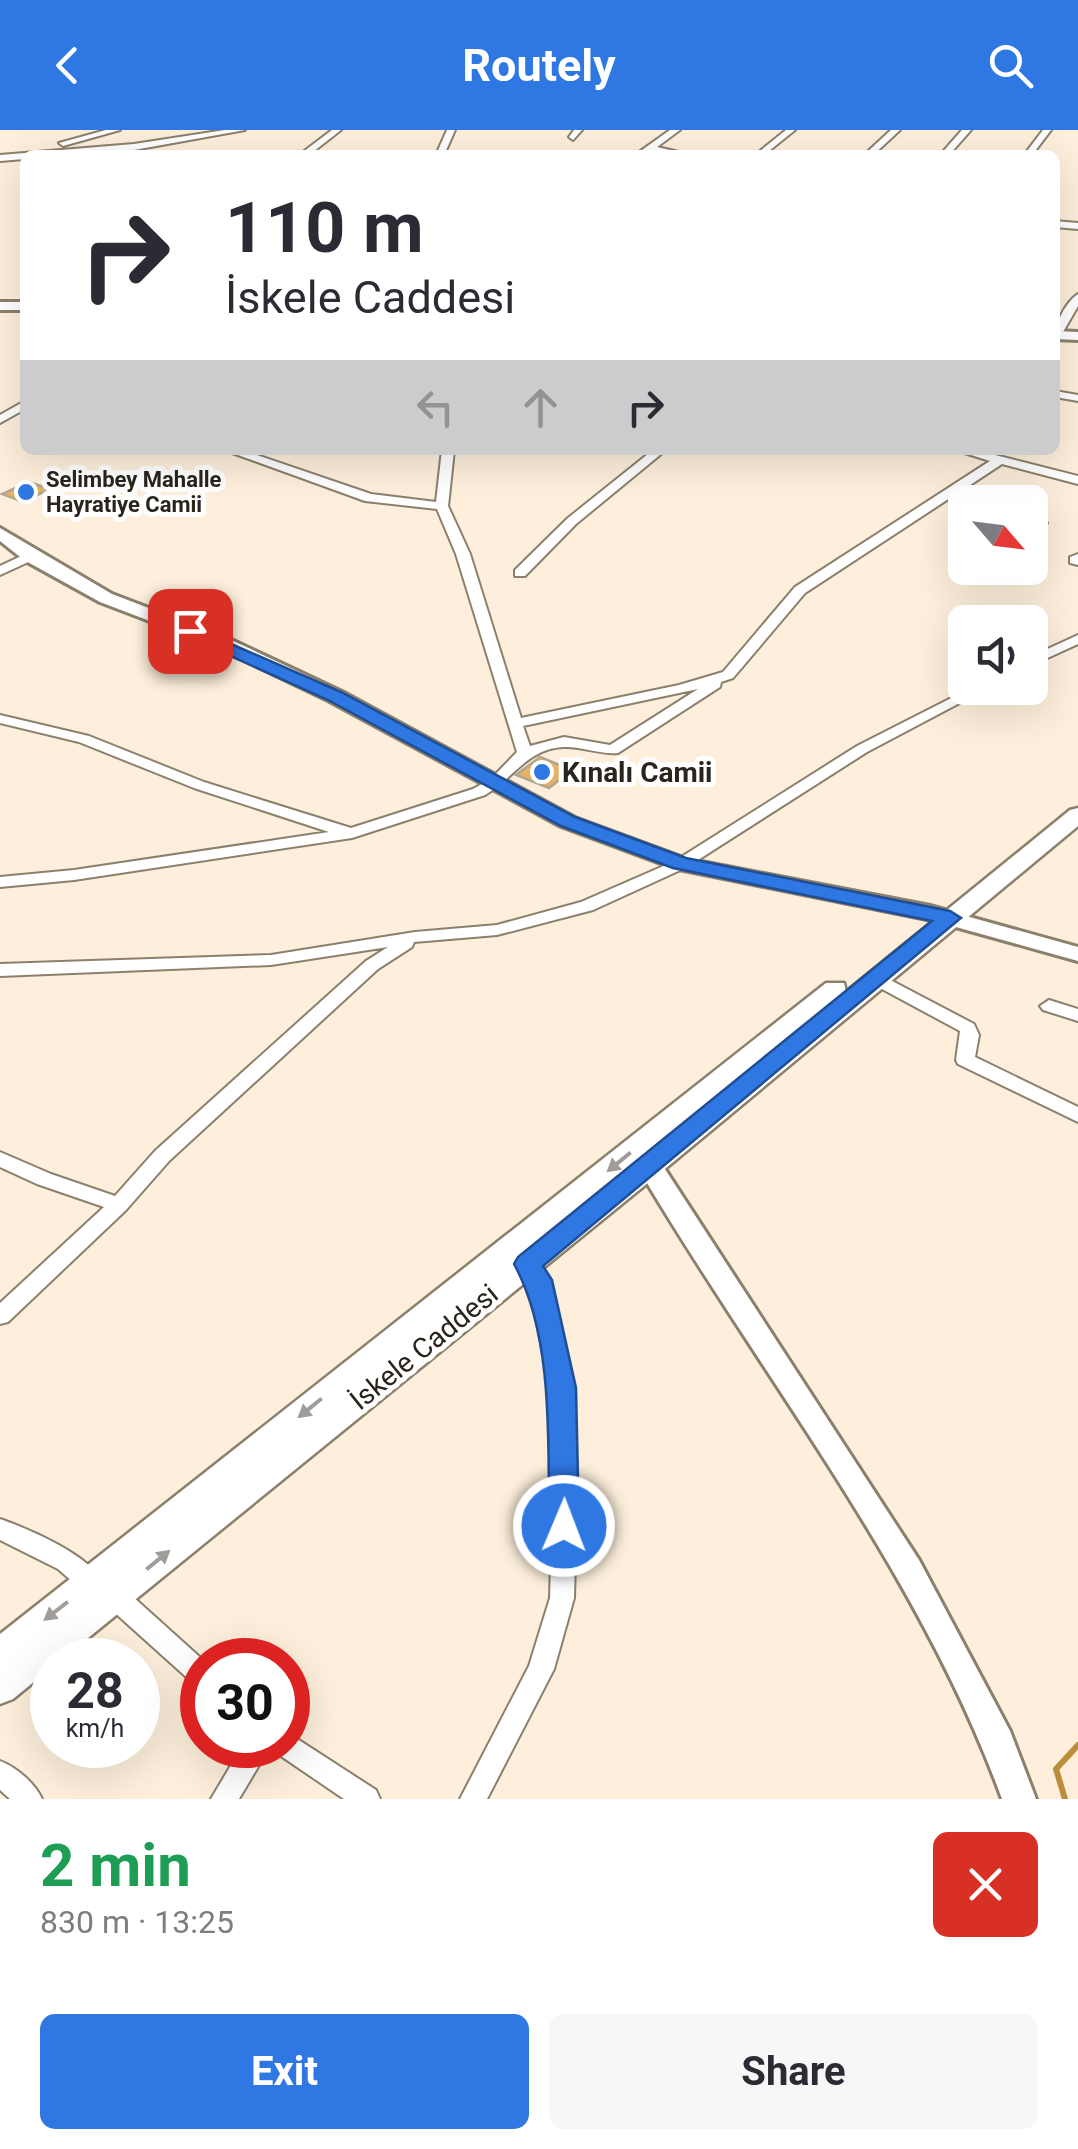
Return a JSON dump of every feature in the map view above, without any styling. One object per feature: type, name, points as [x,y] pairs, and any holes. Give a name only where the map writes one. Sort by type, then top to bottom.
[{"type":"main road","points":[[0,1655],[102,1589],[940,916],[1078,796]]},
{"type":"main road","name":"İskele Caddesi","points":[[0,1687],[102,1589],[528,1264],[875,978],[940,916],[1078,815]]},
{"type":"street","points":[[47,150],[116,130]]},
{"type":"street","points":[[86,150],[134,147],[240,130]]},
{"type":"street","points":[[310,150],[337,130]]},
{"type":"street","points":[[648,150],[676,130]]},
{"type":"street","points":[[765,150],[792,130]]},
{"type":"street","points":[[874,150],[896,130]]},
{"type":"street","points":[[949,150],[967,130]]},
{"type":"street","points":[[1032,150],[1047,130]]},
{"type":"street","points":[[1060,327],[1078,297]]},
{"type":"street","points":[[244,455],[369,498],[442,506]]},
{"type":"street","points":[[447,455],[442,506],[463,554],[524,749],[528,751]]},
{"type":"street","points":[[520,573],[572,522],[654,455]]},
{"type":"street","points":[[980,455],[1078,480]]},
{"type":"street","points":[[959,485],[1000,460]]},
{"type":"street","points":[[0,882],[74,875],[352,834],[479,792],[496,782],[528,751],[564,742],[613,750],[728,675],[800,590],[948,492]]},
{"type":"street","points":[[0,533],[30,556],[106,598],[221,642],[335,696],[568,822],[681,864],[940,916],[1078,954]]},
{"type":"street","points":[[0,571],[30,556]]},
{"type":"street","points":[[1048,653],[1078,639]]},
{"type":"street","points":[[518,723],[682,689],[728,675]]},
{"type":"street","points":[[0,970],[272,960],[415,937],[497,930],[587,906],[681,864],[862,749],[949,705]]},
{"type":"street","points":[[0,719],[84,739],[199,785],[352,834]]},
{"type":"street","points":[[4,1306],[118,1205],[162,1156],[372,965],[415,937]]},
{"type":"street","points":[[875,978],[968,1028],[965,1060],[1078,1115]]},
{"type":"street","points":[[1049,1006],[1078,1015]]},
{"type":"street","points":[[0,1159],[118,1205]]},
{"type":"street","points":[[650,1166],[908,1570],[998,1742],[1018,1799]]},
{"type":"street","points":[[473,1799],[541,1669],[562,1598],[562,1388],[538,1280],[528,1264]]},
{"type":"street","points":[[0,1528],[67,1562],[180,1655]]},
{"type":"street","points":[[310,1761],[367,1799]]},
{"type":"street","points":[[224,1799],[244,1768]]},
{"type":"street","points":[[0,1774],[29,1799]]},
{"type":"building","name":"Selimbey Mahalle Hayratiye Camii","points":[[29,482],[50,489],[23,502],[2,494]]},
{"type":"building","name":"Kınalı Camii","points":[[540,757],[572,770],[549,788],[516,775]]},
{"type":"waterway","points":[[1065,1799],[1056,1769],[1078,1745]]},
{"type":"place","name":"Selimbey Mahalle Hayratiye Camii","points":[[26,492]]},
{"type":"place","name":"Kınalı Camii","points":[[542,772]]},
{"type":"route","points":[[190,631],[335,696],[568,822],[681,864],[950,918],[528,1264],[538,1280],[562,1388],[564,1526]]}]
